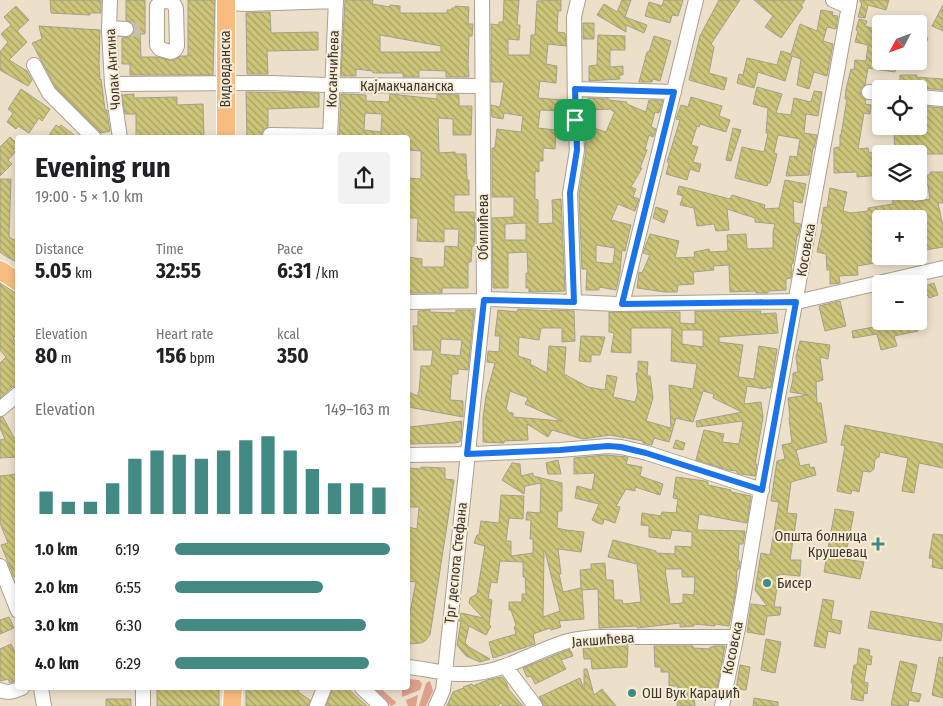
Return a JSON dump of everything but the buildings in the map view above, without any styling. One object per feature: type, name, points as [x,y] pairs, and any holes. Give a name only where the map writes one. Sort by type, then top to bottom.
[{"type":"main road","name":"Видовданска","points":[[226,2],[226,135]]},
{"type":"main road","points":[[0,270],[15,280]]},
{"type":"main road","points":[[232,706],[234,690]]},
{"type":"street","name":"Чолак Антина","points":[[110,0],[112,84],[120,135]]},
{"type":"street","points":[[226,2],[247,4],[336,0]]},
{"type":"street","name":"Косанчићева","points":[[330,135],[336,0]]},
{"type":"street","name":"Обилићева","points":[[467,454],[484,300],[482,0]]},
{"type":"street","points":[[574,302],[570,193],[577,150],[574,17],[578,0]]},
{"type":"street","points":[[622,304],[696,0]]},
{"type":"street","points":[[833,0],[850,4]]},
{"type":"street","name":"Косовска","points":[[722,706],[850,4]]},
{"type":"street","points":[[110,28],[126,29]]},
{"type":"street","points":[[34,65],[49,93],[91,135]]},
{"type":"street","name":"Кајмакчаланска","points":[[112,84],[270,83],[482,86]]},
{"type":"street","points":[[575,89],[674,92]]},
{"type":"street","points":[[927,98],[943,99]]},
{"type":"street","points":[[410,302],[484,300],[622,304],[796,302],[943,268]]},
{"type":"street","points":[[0,409],[15,396]]},
{"type":"street","points":[[410,456],[560,450],[608,446],[621,447],[646,453],[762,490]]},
{"type":"street","name":"Трг деспота Стефана","points":[[436,706],[443,690],[467,454]]},
{"type":"street","points":[[0,566],[15,604]]},
{"type":"street","name":"Јакшићева","points":[[445,673],[466,675],[479,673],[505,666],[568,641],[581,639],[605,637],[736,637]]},
{"type":"street","points":[[505,666],[535,706]]},
{"type":"street","points":[[410,667],[445,673]]},
{"type":"street","points":[[0,690],[7,693],[17,690]]},
{"type":"street","points":[[41,690],[44,706]]},
{"type":"street","points":[[143,690],[143,706]]},
{"type":"street","points":[[317,706],[323,690]]},
{"type":"street","points":[[364,690],[381,706]]},
{"type":"shaded area","points":[[410,679],[419,680],[422,684],[420,690],[402,697],[402,690],[410,690]]},
{"type":"shaded area","points":[[430,681],[433,691],[426,706],[419,706],[426,683]]},
{"type":"shaded area","points":[[375,690],[382,690],[396,702],[391,706]]},
{"type":"shaded area","points":[[418,695],[416,706],[408,706],[406,700]]},
{"type":"tunnel","points":[[126,29],[145,30]]},
{"type":"place","name":"Општа болница Крушевац","points":[[878,544]]},
{"type":"place","name":"Бисер","points":[[767,583]]},
{"type":"place","name":"ОШ Вук Караџић","points":[[632,693]]},
{"type":"route","points":[[575,89],[674,92],[622,304],[796,302],[762,490],[634,449],[621,447],[608,446],[467,454],[484,300],[574,302],[570,193],[577,150],[575,120],[575,89]]}]
